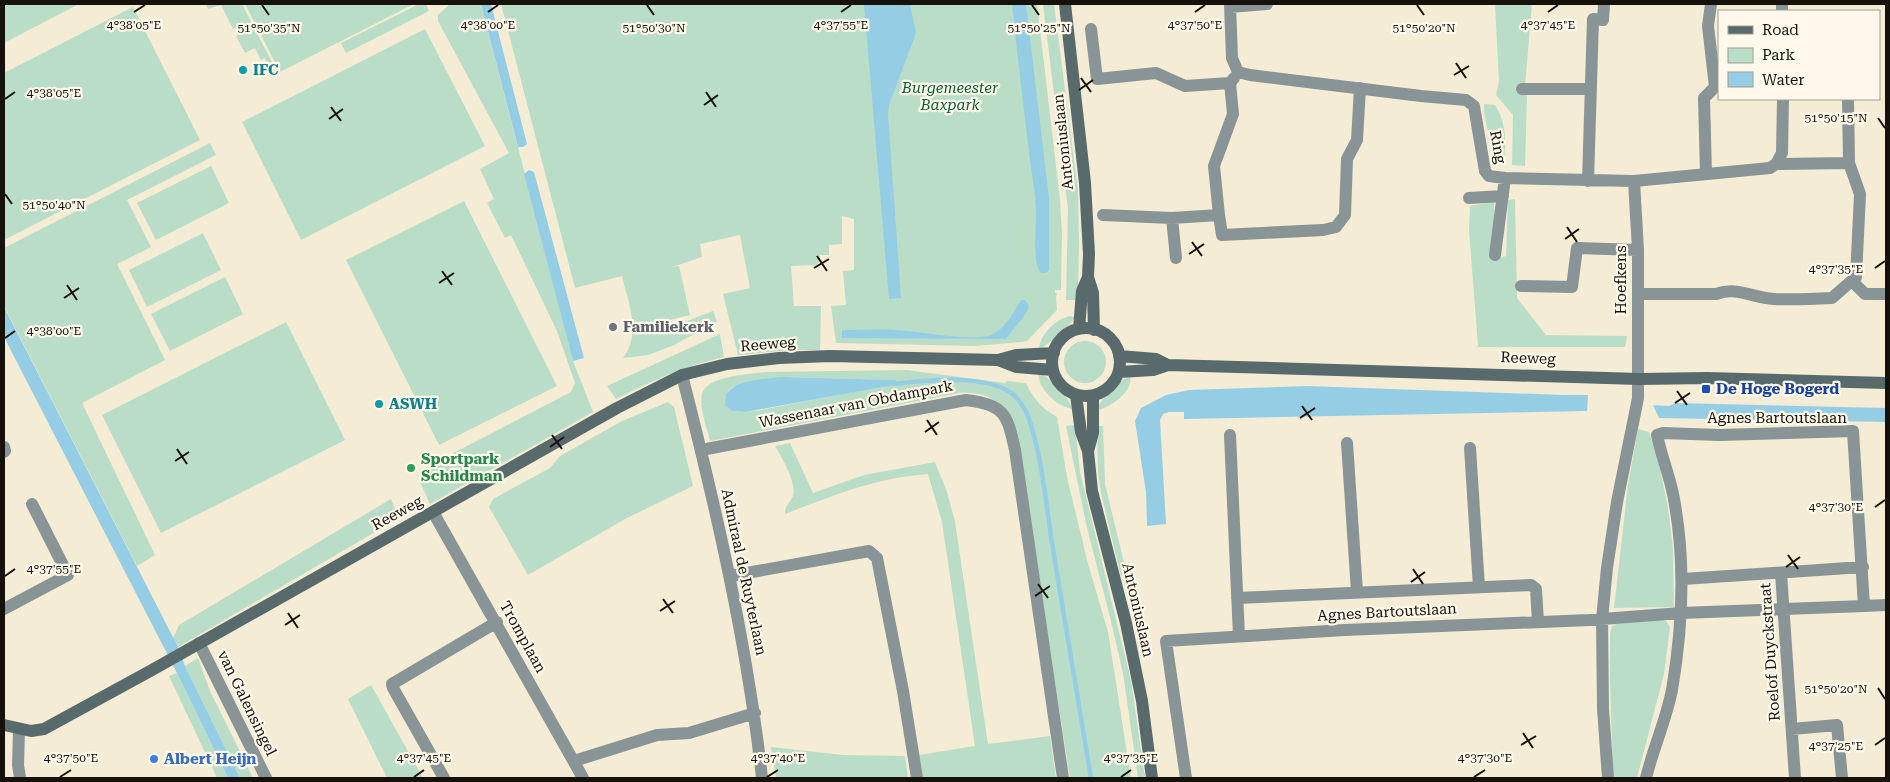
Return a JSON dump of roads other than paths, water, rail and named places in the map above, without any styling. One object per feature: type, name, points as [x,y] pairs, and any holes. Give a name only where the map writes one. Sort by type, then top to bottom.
[{"type":"main road","name":"Antoniuslaan","points":[[1065,4],[1085,183],[1089,254],[1088,277],[1082,291],[1079,329]]},
{"type":"main road","name":"Antoniuslaan","points":[[1088,277],[1093,292],[1094,330]]},
{"type":"main road","points":[[1079,329],[1094,330],[1102,332],[1113,342],[1119,356],[1118,372],[1112,384],[1106,390],[1093,396],[1076,395],[1061,385],[1053,370],[1054,353],[1060,340],[1072,331],[1079,329]]},
{"type":"main road","name":"Reeweg","points":[[4,726],[31,732],[44,729],[617,408],[682,376],[728,364],[779,358],[830,356],[998,360],[1016,355],[1054,353]]},
{"type":"main road","name":"Reeweg","points":[[1119,356],[1156,359],[1168,365]]},
{"type":"main road","name":"Reeweg","points":[[998,360],[1016,367],[1053,370]]},
{"type":"main road","name":"Reeweg","points":[[1118,372],[1153,370],[1168,365],[1639,379],[1707,378],[1886,383]]},
{"type":"main road","name":"Antoniuslaan","points":[[1076,395],[1081,432],[1088,451],[1092,491],[1126,623],[1142,701],[1152,778]]},
{"type":"main road","name":"Antoniuslaan","points":[[1088,451],[1093,433],[1093,396]]},
{"type":"street","points":[[1267,4],[1230,5],[1232,58],[1238,72],[1230,84],[1234,114],[1214,166],[1222,235],[1323,230],[1336,227],[1345,215],[1347,159],[1357,140],[1360,88]]},
{"type":"street","points":[[1588,181],[1593,20],[1604,20],[1604,4]]},
{"type":"street","points":[[1706,174],[1704,98],[1716,87],[1708,26],[1711,4]]},
{"type":"street","points":[[1091,29],[1098,79],[1156,73],[1185,86],[1230,84]]},
{"type":"street","name":"Ring","points":[[1238,72],[1250,75],[1466,100],[1474,106],[1485,171],[1489,176],[1588,181],[1634,181],[1770,168],[1776,164],[1849,163]]},
{"type":"street","points":[[1522,89],[1590,89]]},
{"type":"street","points":[[1776,164],[1782,153],[1783,100]]},
{"type":"street","points":[[1638,294],[1716,294],[1734,290],[1771,299],[1832,298],[1852,281],[1856,277],[1860,194],[1849,163],[1848,100]]},
{"type":"street","points":[[1495,255],[1505,178]]},
{"type":"street","name":"Hoefkens","points":[[1634,181],[1638,250],[1637,357],[1639,379]]},
{"type":"street","points":[[1469,198],[1503,196]]},
{"type":"street","points":[[1103,215],[1172,218],[1219,215]]},
{"type":"street","points":[[1172,218],[1176,258]]},
{"type":"street","points":[[1521,286],[1572,288],[1577,248],[1638,250]]},
{"type":"street","points":[[1852,281],[1865,294],[1886,294]]},
{"type":"street","name":"Admiraal de Ruyterlaan","points":[[682,376],[730,576],[755,713],[762,778]]},
{"type":"street","points":[[1608,778],[1603,709],[1602,619],[1609,559],[1618,502],[1634,424],[1639,379]]},
{"type":"street","name":"Wassenaar van Obdampark","points":[[701,450],[966,400],[996,407],[1005,415],[1011,432],[1016,459],[1063,778]]},
{"type":"street","name":"Agnes Bartoutslaan","points":[[1683,579],[1680,533],[1673,492],[1657,435],[1663,433],[1719,435],[1853,431],[1864,606]]},
{"type":"street","points":[[1230,435],[1238,636]]},
{"type":"street","name":"Agnes Bartoutslaan","points":[[1347,443],[1357,592]]},
{"type":"street","points":[[4,447],[6,451],[4,452]]},
{"type":"street","points":[[1470,448],[1479,587]]},
{"type":"street","points":[[4,608],[68,575],[32,504]]},
{"type":"street","name":"Tromplaan","points":[[433,512],[584,778]]},
{"type":"street","points":[[730,576],[869,551],[877,558],[904,691],[917,778]]},
{"type":"street","points":[[1646,778],[1671,693],[1681,613],[1683,579],[1863,567]]},
{"type":"street","name":"Roelof Duyckstraat","points":[[1781,573],[1794,778]]},
{"type":"street","name":"Agnes Bartoutslaan","points":[[1237,598],[1531,585],[1536,589],[1538,622]]},
{"type":"street","name":"Agnes Bartoutslaan","points":[[1186,778],[1166,641],[1345,630],[1602,619],[1681,613],[1886,605]]},
{"type":"street","points":[[444,778],[392,684],[497,622]]},
{"type":"street","name":"van Galensingel","points":[[199,643],[266,778]]},
{"type":"street","points":[[574,761],[657,735],[688,733],[755,713]]},
{"type":"street","name":"Roelof Duyckstraat","points":[[1792,729],[1838,725],[1842,778]]},
{"type":"street","points":[[19,730],[18,765],[20,778]]},
{"type":"water","points":[[481,4],[491,4],[527,144],[523,147],[518,147]]},
{"type":"water","points":[[864,4],[910,4],[916,33],[889,105],[888,114],[901,298],[889,299]]},
{"type":"water","points":[[1012,4],[1026,4],[1049,198],[1049,270],[1046,273],[1041,273],[1036,260],[1035,202]]},
{"type":"water","points":[[529,170],[534,172],[584,358],[573,361],[524,174]]},
{"type":"water","points":[[1021,300],[1025,300],[1029,306],[1027,312],[1006,339],[842,338],[842,330],[889,330],[959,337],[983,337],[1001,329]]},
{"type":"water","points":[[4,307],[178,647],[185,666],[240,778],[228,778],[177,673],[4,337]]},
{"type":"water","points":[[782,377],[896,380],[898,384],[745,412],[732,411],[725,405],[726,395],[736,386],[759,379]]},
{"type":"water","points":[[1307,386],[1588,395],[1587,411],[1184,419],[1184,412],[1169,412],[1163,414],[1160,420],[1166,524],[1147,526],[1146,492],[1135,421],[1141,408],[1166,395],[1189,390]]},
{"type":"water","points":[[1675,403],[1886,408],[1886,422],[1659,418],[1653,405],[1669,406]]},
{"type":"waterway","points":[[894,384],[940,380],[974,381],[990,384],[1004,389],[1015,396],[1027,413],[1041,467],[1091,778]]},
{"type":"place","name":"IFC","points":[[243,70]]},
{"type":"place","name":"Familiekerk","points":[[613,327]]},
{"type":"place","name":"De Hoge Bogerd","points":[[1706,389]]},
{"type":"place","name":"ASWH","points":[[379,404]]},
{"type":"place","name":"Sportpark Schildman","points":[[411,468]]},
{"type":"place","name":"Albert Heijn","points":[[154,759]]},
{"type":"park label","name":"Burgemeester Baxpark","points":[[950,96]]}]
